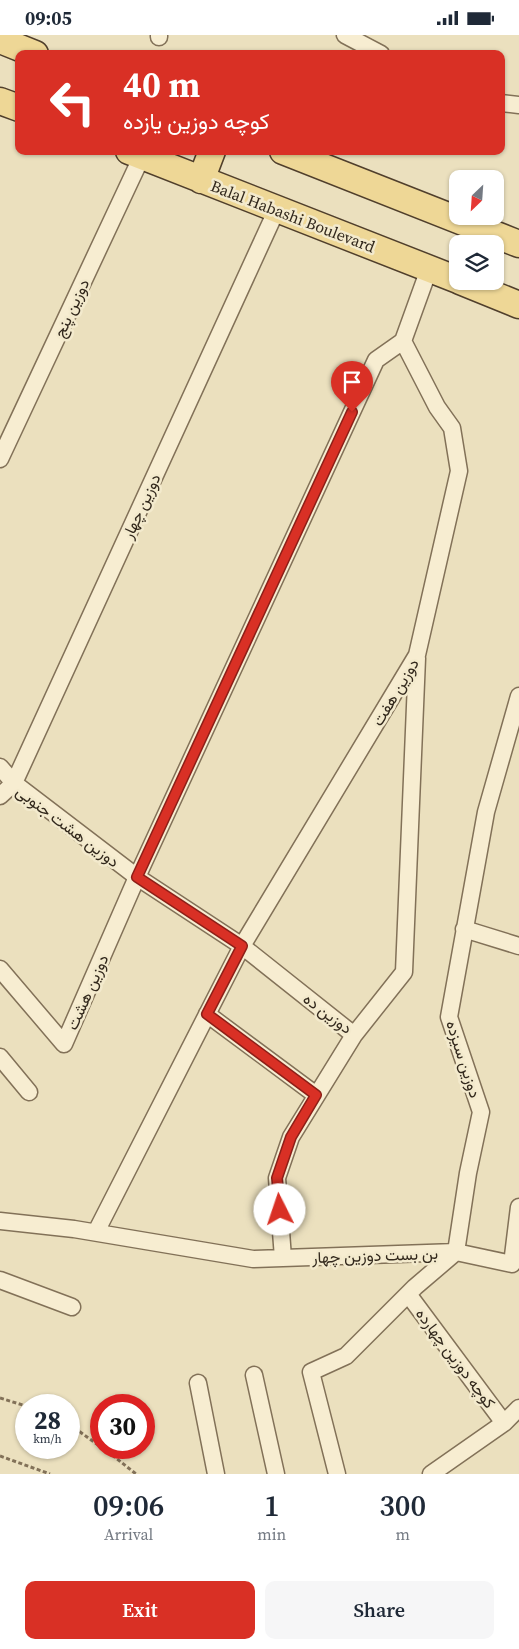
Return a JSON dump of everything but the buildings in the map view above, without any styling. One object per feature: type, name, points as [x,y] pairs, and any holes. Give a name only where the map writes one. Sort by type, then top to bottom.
[{"type":"main road","points":[[0,40],[25,50]]},
{"type":"main road","points":[[0,101],[15,107]]},
{"type":"main road","name":"Balal Habashi Boulevard","points":[[138,155],[449,277]]},
{"type":"main road","points":[[201,180],[210,155]]},
{"type":"main road","points":[[292,155],[519,244]]},
{"type":"main road","name":"Balal Habashi Boulevard","points":[[482,290],[519,305]]},
{"type":"street","points":[[345,35],[373,50]]},
{"type":"street","points":[[505,103],[519,105]]},
{"type":"street","name":"دوزین پنج","points":[[0,459],[135,155]]},
{"type":"street","name":"دوزین چهار","points":[[14,783],[277,209]]},
{"type":"street","points":[[96,1232],[242,946],[137,877],[376,360],[403,341],[429,269]]},
{"type":"street","name":"دوزین هفت","points":[[242,946],[417,655],[459,471],[452,428],[437,407],[403,341]]},
{"type":"street","name":"دوزین ده","points":[[242,946],[354,1035],[404,972],[417,655]]},
{"type":"street","name":"دوزین سیزده","points":[[456,1252],[468,1173],[481,1111],[449,1017],[486,812],[519,696]]},
{"type":"street","points":[[0,767],[14,783]]},
{"type":"street","name":"دوزین هشت جنوبی","points":[[0,796],[14,783],[137,877]]},
{"type":"street","name":"دوزین هشت","points":[[0,969],[64,1044],[137,877]]},
{"type":"street","points":[[464,929],[519,946]]},
{"type":"street","points":[[207,1014],[316,1095]]},
{"type":"street","points":[[284,1258],[277,1178],[291,1137],[354,1035]]},
{"type":"street","points":[[0,1057],[28,1092]]},
{"type":"street","points":[[456,1252],[512,1264],[519,1207]]},
{"type":"street","name":"بن بست دوزین چهار","points":[[0,1221],[96,1232],[253,1259],[456,1252]]},
{"type":"street","name":"بن بست دوزین چهار","points":[[336,1474],[311,1372],[346,1356],[408,1294],[456,1252]]},
{"type":"street","points":[[0,1280],[72,1307]]},
{"type":"street","name":"کوچه دوزین چهارده","points":[[408,1294],[504,1423]]},
{"type":"street","points":[[254,1375],[276,1474]]},
{"type":"street","points":[[198,1383],[216,1474]]},
{"type":"street","points":[[430,1474],[504,1423],[519,1408]]},
{"type":"path","points":[[0,1398],[15,1403]]},
{"type":"path","points":[[0,1456],[50,1474]]},
{"type":"path","points":[[117,1459],[136,1474]]},
{"type":"route","points":[[280,1210],[277,1178],[291,1137],[316,1095],[207,1014],[242,946],[137,877],[352,412]]}]
